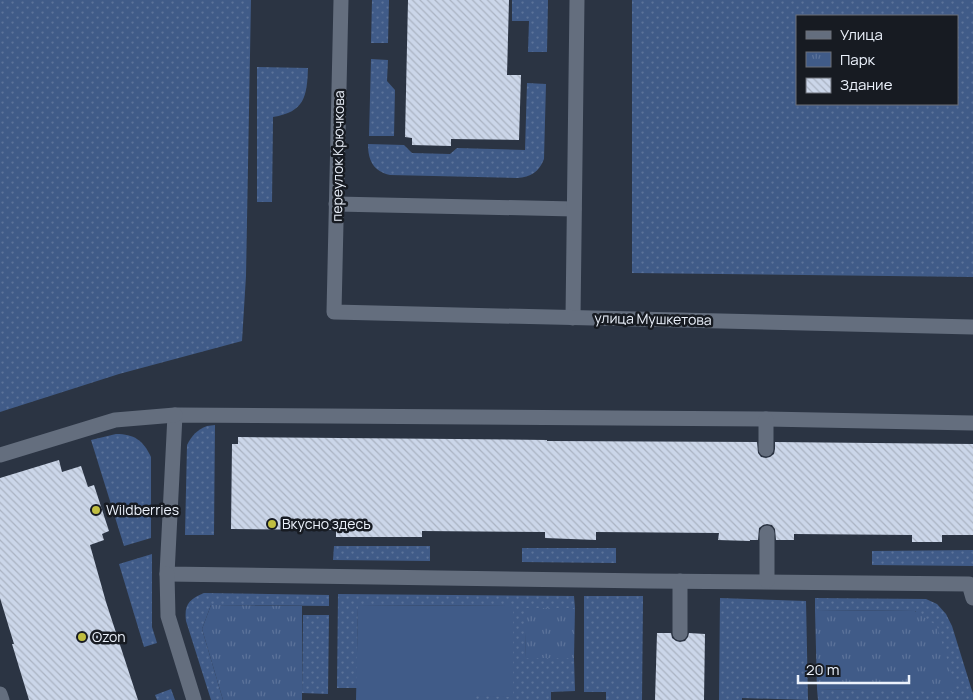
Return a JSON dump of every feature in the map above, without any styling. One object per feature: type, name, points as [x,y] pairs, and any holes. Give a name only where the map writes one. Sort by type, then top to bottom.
[{"type":"street","name":"переулок Крючкова","points":[[334,312],[341,0]]},
{"type":"street","points":[[573,318],[577,0]]},
{"type":"street","points":[[336,204],[574,210]]},
{"type":"street","name":"улица Мушкетова","points":[[334,312],[973,327]]},
{"type":"street","points":[[175,415],[167,574],[168,616],[194,700]]},
{"type":"street","points":[[0,455],[115,420],[175,415],[766,419],[973,423]]},
{"type":"street","points":[[766,419],[766,449]]},
{"type":"street","points":[[767,533],[767,581]]},
{"type":"street","points":[[167,574],[969,584],[973,598]]},
{"type":"street","points":[[680,581],[680,633]]},
{"type":"street","points":[[0,694],[2,700]]},
{"type":"green space","points":[[0,0],[251,0],[246,276],[242,341],[119,374],[0,412]]},
{"type":"green space","points":[[372,0],[389,0],[388,43],[371,43]]},
{"type":"green space","points":[[512,0],[548,0],[547,52],[528,52],[529,21],[512,21]]},
{"type":"green space","points":[[632,0],[973,0],[973,277],[632,273]]},
{"type":"green space","points":[[371,59],[388,60],[387,81],[395,90],[394,136],[369,136]]},
{"type":"green space","points":[[257,67],[308,68],[307,87],[298,107],[284,115],[273,117],[272,202],[257,202]]},
{"type":"green space","points":[[527,83],[546,84],[544,159],[540,167],[530,175],[517,178],[390,175],[379,171],[370,160],[368,144],[404,145],[412,153],[450,154],[457,148],[525,150]]},
{"type":"green space","points":[[215,425],[214,535],[185,535],[187,445],[195,433],[207,426]]},
{"type":"green space","points":[[116,434],[128,435],[137,439],[145,446],[151,457],[151,538],[124,546],[91,440]]},
{"type":"green space","points":[[334,546],[430,546],[430,561],[333,560]]},
{"type":"green space","points":[[522,548],[616,548],[616,563],[522,562]]},
{"type":"green space","points":[[973,550],[973,566],[872,565],[872,551]]},
{"type":"green space","points":[[152,554],[152,627],[157,643],[144,647],[119,564]]},
{"type":"green space","points":[[204,593],[329,595],[329,606],[211,605],[202,629],[223,700],[211,700],[186,621],[186,611],[189,603]]},
{"type":"green space","points":[[338,594],[574,596],[575,608],[525,608],[526,658],[574,658],[575,691],[551,692],[551,700],[474,700],[474,696],[513,696],[513,606],[358,605],[357,688],[337,688]]},
{"type":"green space","points":[[584,596],[643,596],[642,700],[606,700],[606,692],[584,692]]},
{"type":"green space","points":[[720,598],[806,601],[808,700],[742,698],[742,700],[719,700]]},
{"type":"green space","points":[[815,598],[926,599],[937,604],[946,614],[952,626],[973,694],[973,700],[818,700],[817,689],[883,690],[916,611],[815,610]]},
{"type":"green space","points":[[211,605],[302,606],[302,700],[223,700],[202,629]]},
{"type":"green space","points":[[358,605],[513,606],[513,697],[474,696],[474,700],[356,700]]},
{"type":"green space","points":[[524,608],[575,608],[574,658],[526,658]]},
{"type":"green space","points":[[815,610],[915,611],[937,626],[957,692],[817,689]]},
{"type":"green space","points":[[303,615],[329,615],[328,694],[302,693]]},
{"type":"green space","points":[[171,689],[175,700],[157,700],[155,695]]},
{"type":"building","points":[[408,0],[509,0],[507,75],[521,75],[519,140],[451,139],[451,146],[412,145],[412,138],[405,137]]},
{"type":"building","points":[[238,437],[757,442],[758,453],[761,457],[766,458],[774,454],[775,442],[973,444],[973,535],[942,535],[942,542],[912,542],[912,535],[794,534],[794,540],[776,540],[775,529],[772,525],[767,524],[759,528],[758,540],[750,541],[718,540],[719,533],[596,532],[596,540],[545,538],[545,532],[422,531],[422,537],[336,537],[336,530],[231,529],[232,444],[238,444]]},
{"type":"building","points":[[59,460],[62,472],[81,466],[88,487],[94,485],[109,531],[102,534],[104,540],[90,545],[106,602],[138,700],[29,700],[0,598],[0,478]]},
{"type":"building","points":[[657,633],[671,633],[672,638],[680,642],[685,641],[689,633],[705,634],[704,700],[655,700]]},
{"type":"place","name":"Wildberries","points":[[96,510]]},
{"type":"place","name":"Вкусно здесь","points":[[272,524]]},
{"type":"place","name":"Ozon","points":[[82,637]]}]
